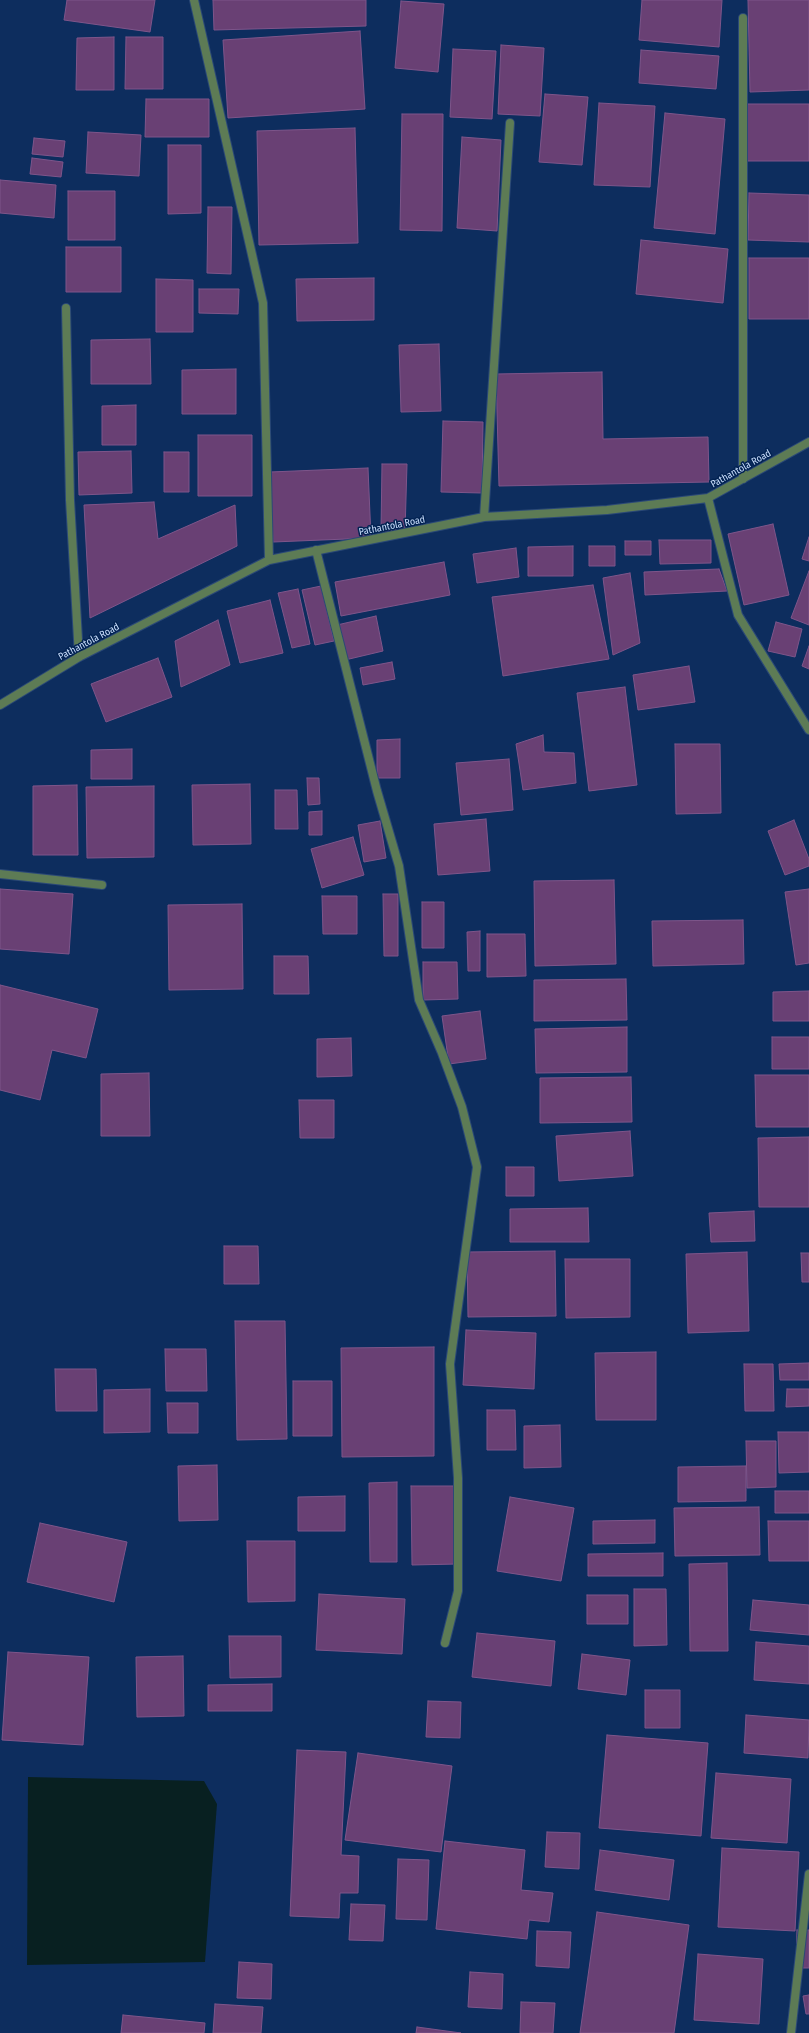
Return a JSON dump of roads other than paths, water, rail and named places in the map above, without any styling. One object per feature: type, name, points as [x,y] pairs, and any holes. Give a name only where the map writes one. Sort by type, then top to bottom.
[{"type":"street","points":[[194,0],[263,303],[269,560]]},
{"type":"street","points":[[743,18],[743,479]]},
{"type":"street","points":[[484,517],[510,123]]},
{"type":"street","points":[[66,308],[70,500],[79,657]]},
{"type":"street","name":"Pathantola Road","points":[[0,705],[79,657],[269,560],[484,517],[607,510],[708,498],[809,442]]},
{"type":"street","points":[[708,498],[738,615],[808,725]]},
{"type":"street","points":[[316,550],[377,791],[398,866],[419,1000],[442,1053],[462,1107],[476,1167],[450,1364],[458,1478],[458,1591],[445,1643]]},
{"type":"street","points":[[0,874],[102,884]]},
{"type":"street","points":[[791,2033],[809,1874]]}]
